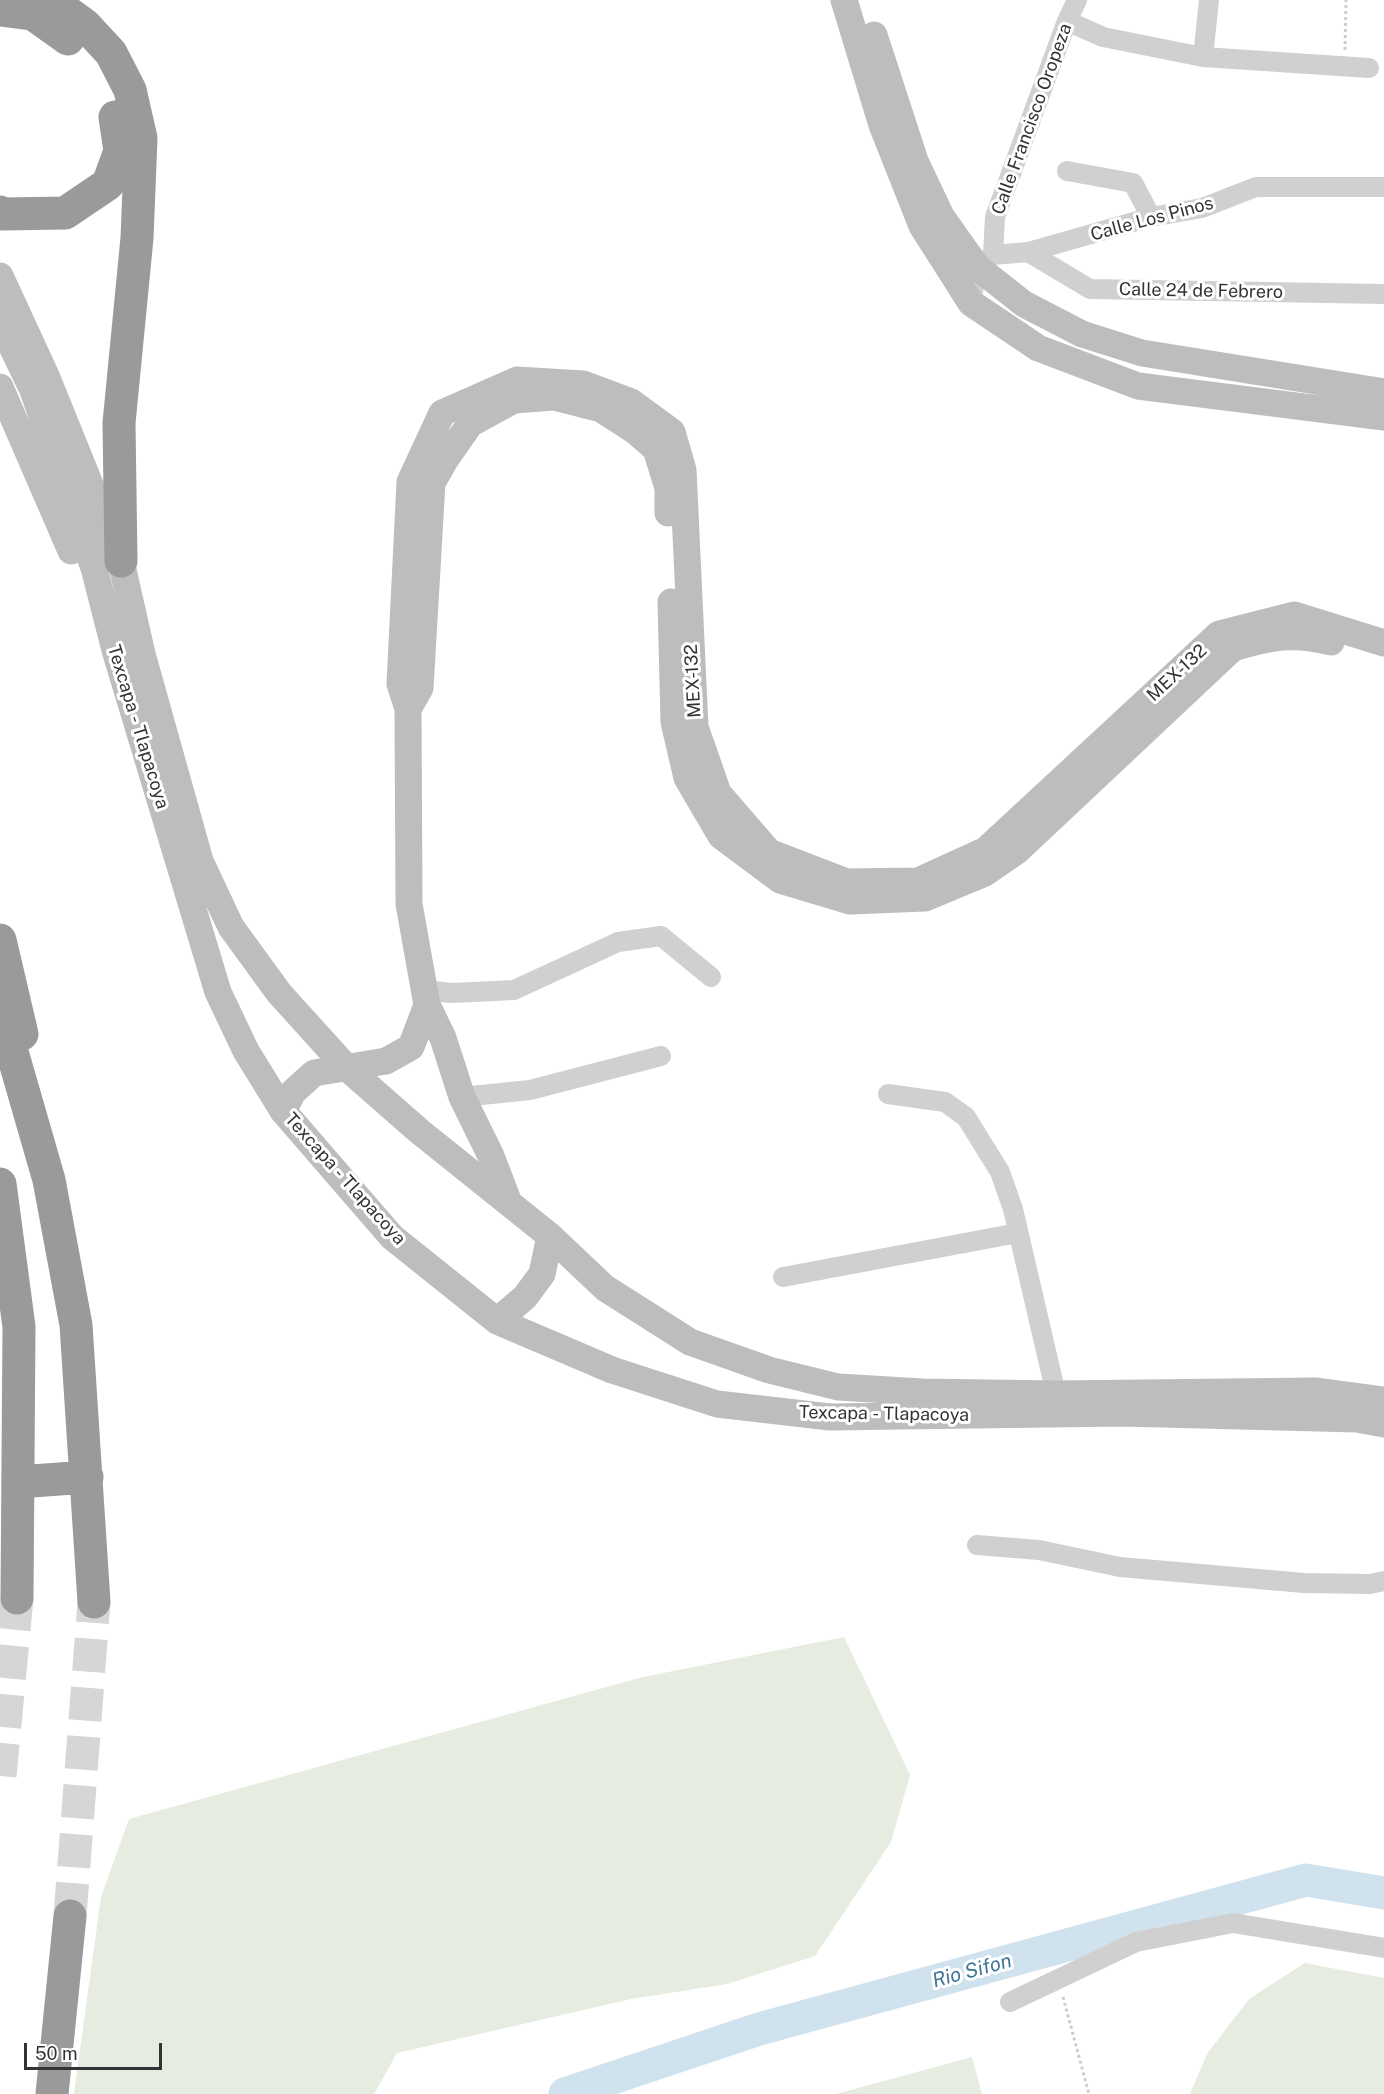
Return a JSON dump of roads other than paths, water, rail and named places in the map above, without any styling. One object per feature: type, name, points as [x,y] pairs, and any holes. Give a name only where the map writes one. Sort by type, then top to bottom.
[{"type":"highway","points":[[51,0],[85,25],[111,53],[130,90],[141,138],[137,238],[119,423],[121,561]]},
{"type":"highway","points":[[0,10],[33,14],[80,47],[112,96],[120,151],[108,184],[65,213],[3,214],[0,212]]},
{"type":"highway","points":[[0,940],[46,1133],[49,1180]]},
{"type":"highway","points":[[0,1010],[49,1180],[76,1325],[94,1602]]},
{"type":"highway","points":[[0,1184],[19,1327],[17,1598]]},
{"type":"highway","points":[[18,1482],[87,1477]]},
{"type":"highway","points":[[52,2094],[70,1916]]},
{"type":"main road","points":[[844,0],[882,125],[922,226],[972,303],[1038,348],[1138,386],[1384,417]]},
{"type":"main road","points":[[862,0],[915,161],[941,216],[1024,304],[1082,333],[1142,354],[1384,392]]},
{"type":"main road","name":"Texcapa - Tlapacoya","points":[[0,276],[47,378],[121,561],[142,654],[200,861],[231,927],[279,993],[346,1067],[419,1131],[550,1236],[605,1288],[690,1342],[769,1370],[838,1388],[1056,1394],[1315,1391],[1384,1400]]},
{"type":"main road","name":"Texcapa - Tlapacoya","points":[[0,322],[36,401],[94,568],[115,650],[218,992],[246,1051],[283,1111],[392,1237],[497,1321],[612,1370],[717,1404],[830,1417],[1122,1413],[1357,1419],[1384,1424]]},
{"type":"main road","name":"MEX-132","points":[[425,998],[409,904],[408,709],[400,684],[410,482],[442,413],[517,380],[583,384],[631,402],[672,432],[683,470],[695,728],[718,793],[769,852],[848,882],[918,881],[986,850],[1219,634],[1294,615],[1384,643]]},
{"type":"main road","points":[[0,387],[115,650]]},
{"type":"main road","name":"MEX-132","points":[[408,709],[420,688],[432,483],[470,424],[514,400],[554,397],[601,409],[635,431],[656,449],[668,488],[674,722],[687,778],[721,836],[780,880],[850,901],[925,898],[985,873],[1017,851],[1233,648],[1291,635],[1328,641],[1384,659]]},
{"type":"main road","points":[[283,1111],[293,1092],[314,1073],[386,1061],[411,1047],[425,998]]},
{"type":"main road","points":[[425,998],[443,1038],[462,1097],[491,1156],[509,1203]]},
{"type":"main road","points":[[497,1321],[525,1297],[542,1274],[550,1236]]},
{"type":"street","name":"Calle Francisco Oropeza","points":[[972,303],[985,261],[995,216],[1067,21],[1077,0]]},
{"type":"street","points":[[1203,57],[1209,0]]},
{"type":"street","points":[[1067,21],[1103,37],[1203,57],[1369,68]]},
{"type":"street","points":[[1067,171],[1133,183],[1151,218]]},
{"type":"street","name":"Calle Los Pinos","points":[[985,261],[1028,252],[1151,218],[1202,208],[1256,187],[1384,187]]},
{"type":"street","name":"Calle 24 de Febrero","points":[[1028,252],[1090,289],[1384,294]]},
{"type":"street","points":[[425,998],[452,993],[514,990],[618,942],[661,936],[711,977]]},
{"type":"street","points":[[462,1097],[530,1090],[661,1056]]},
{"type":"street","points":[[888,1094],[945,1102],[966,1117],[1000,1172],[1013,1209],[1056,1394]]},
{"type":"street","points":[[783,1277],[1018,1233]]},
{"type":"street","points":[[977,1545],[1039,1550],[1120,1568],[1304,1583],[1370,1584],[1384,1581]]},
{"type":"street","points":[[1010,2002],[1136,1942],[1233,1923],[1384,1948]]},
{"type":"waterway","name":"Rio Sifon","points":[[565,2094],[759,2029],[1306,1880],[1384,1893]]},
{"type":"tunnel","points":[[0,1776],[17,1598]]},
{"type":"tunnel","points":[[70,1916],[94,1602]]}]
